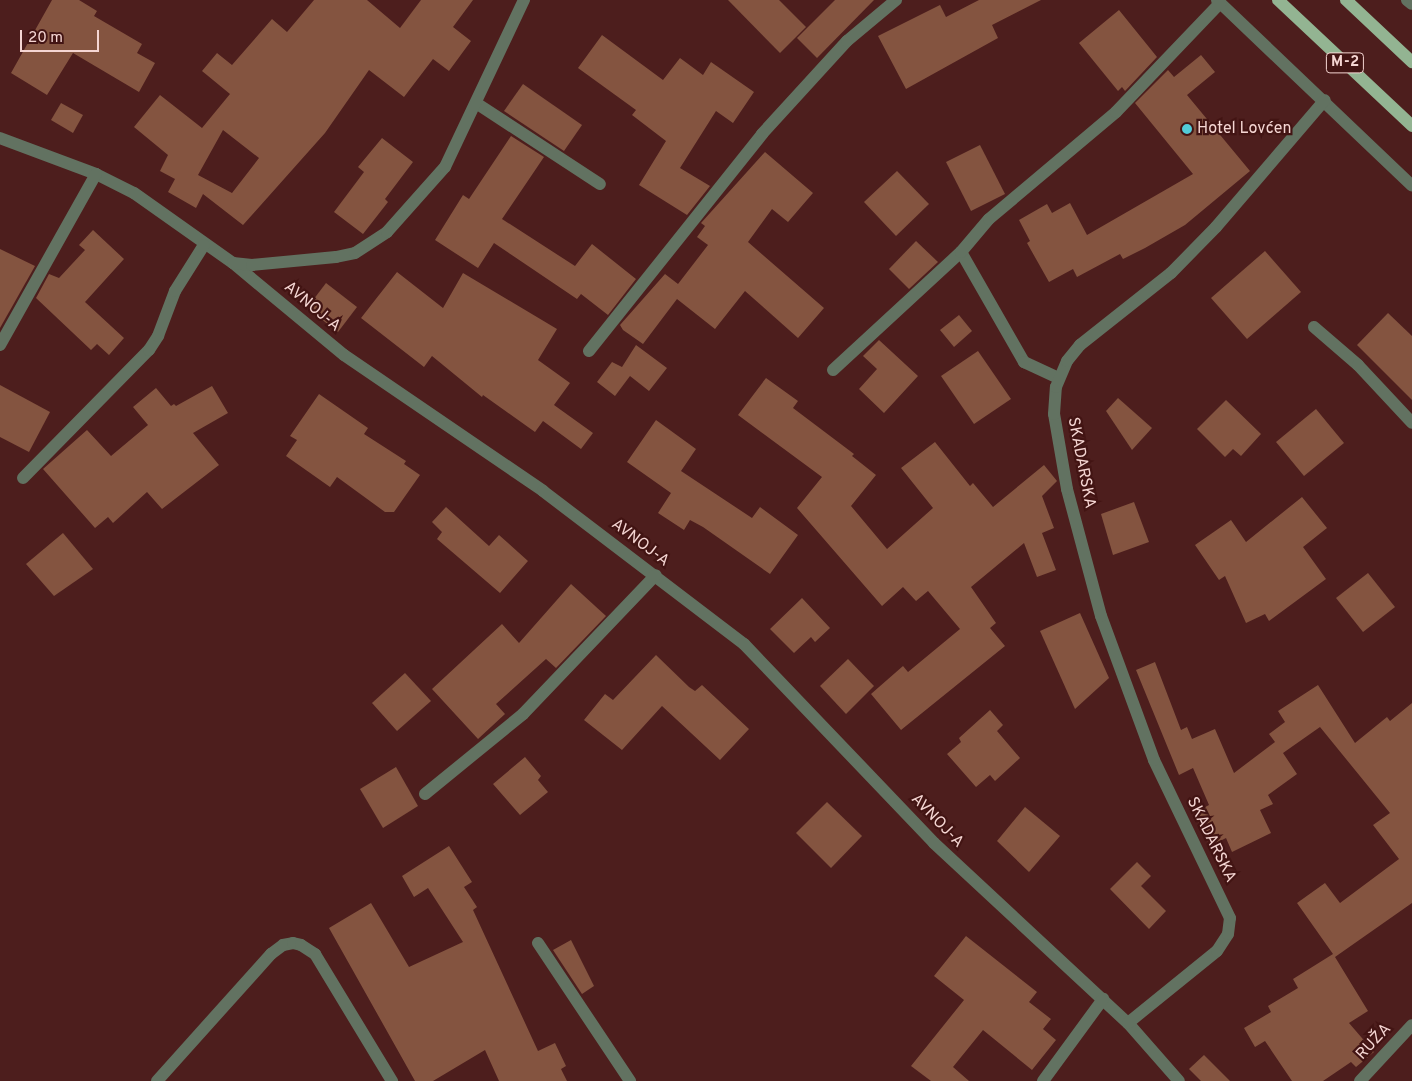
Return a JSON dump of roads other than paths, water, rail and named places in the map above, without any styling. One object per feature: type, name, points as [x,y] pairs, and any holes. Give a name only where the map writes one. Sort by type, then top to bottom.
[{"type":"main road","name":"M-2","points":[[1278,0],[1412,126]]},
{"type":"main road","name":"M-2","points":[[1346,0],[1412,62]]},
{"type":"street","points":[[233,263],[336,257],[365,247],[402,217],[444,167],[476,104],[524,0]]},
{"type":"street","points":[[590,351],[762,134],[847,41],[896,0]]},
{"type":"street","points":[[1407,0],[1412,4]]},
{"type":"street","points":[[833,370],[961,252],[989,219],[1116,112],[1218,2],[1325,100],[1412,186]]},
{"type":"street","name":"SKADARSKA","points":[[1128,1023],[1218,951],[1228,934],[1228,912],[1154,760],[1101,616],[1062,461],[1054,414],[1059,378],[1080,344],[1171,273],[1216,226],[1325,100]]},
{"type":"street","points":[[476,104],[600,184]]},
{"type":"street","name":"AVNOJ-A","points":[[0,138],[96,174],[134,193],[204,245],[233,263],[344,355],[543,490],[744,644],[934,843],[1128,1023],[1179,1081]]},
{"type":"street","points":[[0,345],[96,174]]},
{"type":"street","points":[[23,478],[149,350],[158,336],[179,282],[204,245]]},
{"type":"street","points":[[961,252],[1024,362],[1059,378]]},
{"type":"street","points":[[1314,327],[1358,364],[1412,423]]},
{"type":"street","points":[[425,794],[524,714],[656,576]]},
{"type":"street","points":[[157,1081],[270,954],[283,945],[293,943],[301,945],[315,954],[392,1081]]},
{"type":"street","points":[[538,944],[630,1081]]},
{"type":"street","points":[[1043,1081],[1103,999]]},
{"type":"street","name":"RUŽA","points":[[1360,1081],[1412,1025]]},
{"type":"place","name":"Hotel Lovćen","points":[[1187,129]]}]
